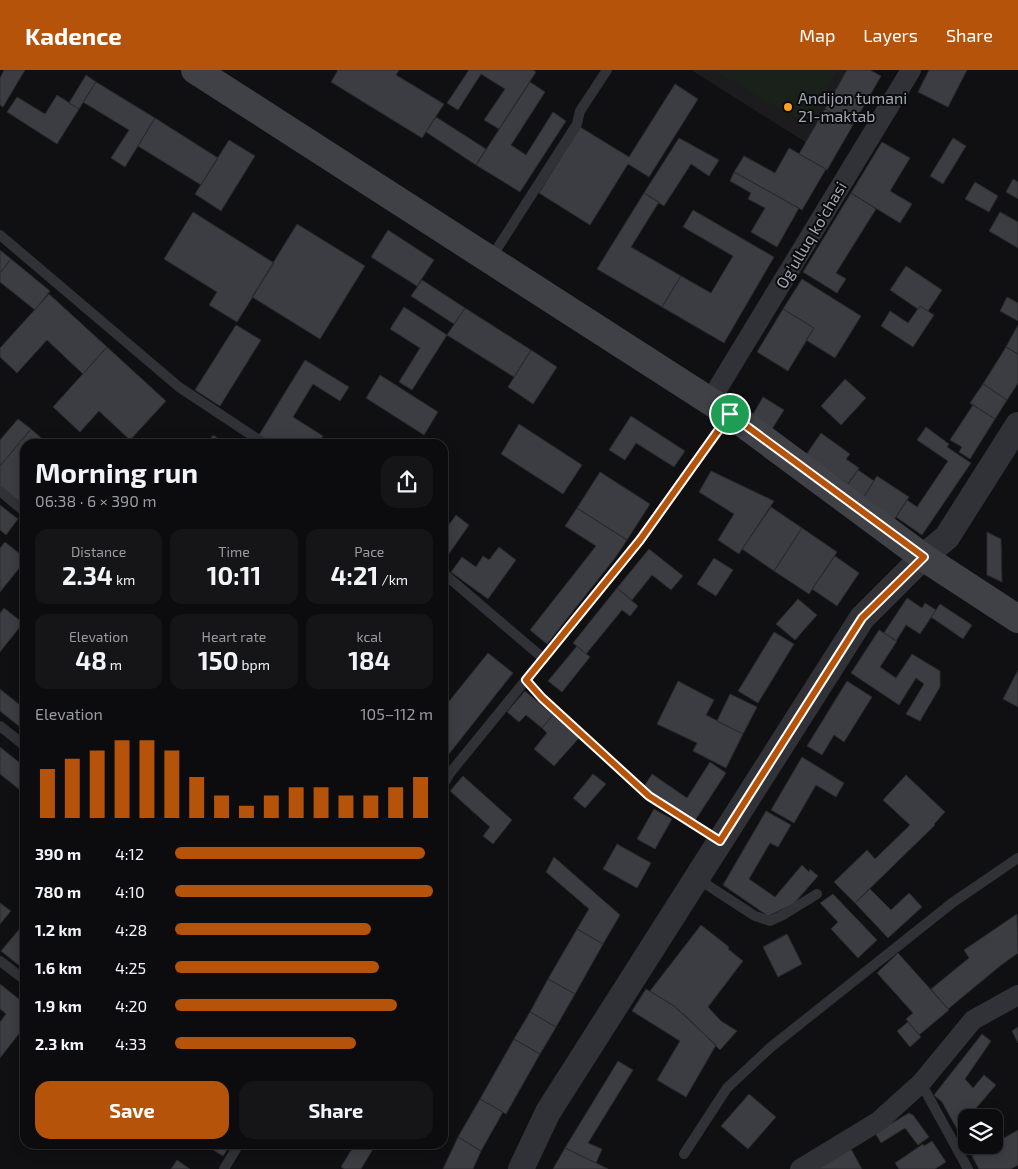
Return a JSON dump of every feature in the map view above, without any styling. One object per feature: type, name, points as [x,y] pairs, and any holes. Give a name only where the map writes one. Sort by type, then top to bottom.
[{"type":"main road","points":[[195,70],[220,81],[490,260],[720,407],[924,557],[1018,619]]},
{"type":"street","name":"Og'ulluq ko'chasi","points":[[720,407],[907,72]]},
{"type":"street","points":[[521,1169],[548,1112],[862,618],[947,537],[1018,425]]},
{"type":"street","points":[[800,1169],[880,1121],[921,1084],[972,1020],[1018,995]]},
{"type":"lane","points":[[490,260],[577,124],[580,111],[607,70]]},
{"type":"lane","points":[[0,235],[180,387],[258,439]]},
{"type":"lane","points":[[448,776],[640,540],[720,407]]},
{"type":"lane","points":[[0,491],[20,508]]},
{"type":"lane","points":[[448,577],[544,659]]},
{"type":"lane","points":[[0,726],[20,742]]},
{"type":"lane","points":[[684,1154],[726,1088],[771,1047],[952,903],[1018,858]]},
{"type":"lane","points":[[697,878],[755,916],[770,921],[817,894]]},
{"type":"lane","points":[[0,960],[20,976]]},
{"type":"lane","points":[[921,1084],[968,1169]]},
{"type":"lane","points":[[224,1169],[236,1149]]},
{"type":"path","points":[[526,680],[542,698],[649,796],[720,841]]},
{"type":"shaded area","name":"Andijon tumani 21-maktab","points":[[691,70],[848,70],[807,143]]},
{"type":"shaded area","points":[[713,70],[838,70],[807,124]]},
{"type":"building","points":[[4,70],[25,70],[3,107],[0,105],[0,78]]},
{"type":"building","points":[[338,70],[399,70],[396,75],[444,104],[422,138],[331,82]]},
{"type":"building","points":[[469,70],[533,70],[536,72],[499,129],[484,120],[505,89],[481,74],[458,110],[447,103]]},
{"type":"building","points":[[847,70],[870,70],[881,76],[853,125],[825,109]]},
{"type":"building","points":[[929,70],[967,70],[948,107],[918,92]]},
{"type":"building","points":[[86,75],[96,82],[79,109],[69,103]]},
{"type":"building","points":[[96,82],[155,118],[125,167],[111,158],[129,130],[83,102]]},
{"type":"building","points":[[530,82],[545,92],[511,145],[526,155],[553,112],[566,121],[520,192],[476,165]]},
{"type":"building","points":[[675,84],[698,99],[649,177],[628,164],[590,225],[539,193],[580,127],[629,157]]},
{"type":"building","points":[[57,95],[79,109],[57,144],[7,112],[17,97],[45,114]]},
{"type":"building","points":[[825,109],[853,125],[827,170],[799,154]]},
{"type":"building","points":[[436,117],[486,149],[476,165],[426,132]]},
{"type":"building","points":[[155,118],[218,158],[201,185],[138,146]]},
{"type":"building","points":[[679,138],[719,160],[709,176],[691,164],[664,206],[644,193]]},
{"type":"building","points":[[953,138],[966,146],[943,184],[930,176]]},
{"type":"building","points":[[229,140],[255,156],[221,211],[195,194]]},
{"type":"building","points":[[882,142],[910,158],[890,191],[912,204],[900,223],[851,193]]},
{"type":"building","points":[[789,148],[826,169],[802,210],[734,172],[744,156],[775,173]]},
{"type":"building","points":[[734,172],[799,208],[777,247],[751,232],[765,208],[748,199],[751,193],[730,181]]},
{"type":"building","points":[[1013,179],[1018,182],[1018,199],[1006,192]]},
{"type":"building","points":[[975,182],[998,196],[989,212],[965,199]]},
{"type":"building","points":[[644,193],[659,202],[631,247],[681,276],[662,307],[597,269]]},
{"type":"building","points":[[851,193],[876,209],[836,273],[846,279],[837,293],[803,272]]},
{"type":"building","points":[[693,210],[774,257],[724,343],[662,307],[681,276],[711,293],[733,256],[683,227]]},
{"type":"building","points":[[193,212],[274,263],[237,322],[209,305],[217,292],[164,259]]},
{"type":"building","points":[[1000,212],[1018,222],[1018,248],[989,231]]},
{"type":"building","points":[[297,224],[365,266],[320,339],[252,297]]},
{"type":"building","points":[[388,230],[434,260],[417,286],[371,257]]},
{"type":"building","points":[[0,250],[11,259],[0,273]]},
{"type":"building","points":[[11,259],[50,291],[35,310],[0,282],[0,273]]},
{"type":"building","points":[[906,266],[942,290],[928,311],[920,306],[918,309],[890,290]]},
{"type":"building","points":[[802,279],[861,316],[835,358],[806,340],[814,328],[783,309]]},
{"type":"building","points":[[422,280],[465,308],[454,324],[411,296]]},
{"type":"building","points":[[49,294],[107,347],[83,374],[47,340],[17,373],[0,357],[0,348]]},
{"type":"building","points":[[1007,297],[1018,303],[1018,321],[1000,311]]},
{"type":"building","points":[[920,306],[934,315],[913,347],[881,326],[890,311],[908,323]]},
{"type":"building","points":[[404,307],[447,335],[412,390],[399,382],[420,348],[390,329]]},
{"type":"building","points":[[465,308],[531,350],[514,377],[447,335]]},
{"type":"building","points":[[783,309],[814,328],[788,371],[757,352]]},
{"type":"building","points":[[236,325],[261,340],[220,406],[195,390]]},
{"type":"building","points":[[1018,325],[1018,354],[1006,347]]},
{"type":"building","points":[[107,347],[166,401],[131,439],[99,411],[80,432],[53,407]]},
{"type":"building","points":[[1006,347],[1018,354],[1018,383],[1007,400],[983,384]]},
{"type":"building","points":[[531,350],[557,367],[533,404],[508,387]]},
{"type":"building","points":[[305,360],[349,387],[340,401],[313,384],[293,417],[323,436],[321,439],[265,439],[259,435]]},
{"type":"building","points":[[380,375],[438,412],[424,435],[366,398]]},
{"type":"building","points":[[845,379],[866,398],[841,425],[821,406]]},
{"type":"building","points":[[983,384],[1007,400],[995,419],[970,403]]},
{"type":"building","points":[[763,397],[784,410],[772,429],[752,416]]},
{"type":"building","points":[[973,405],[995,419],[970,459],[959,452],[962,447],[950,440]]},
{"type":"building","points":[[631,416],[685,451],[674,467],[636,443],[625,460],[609,450]]},
{"type":"building","points":[[18,419],[31,429],[23,439],[20,439],[20,442],[0,466],[0,440]]},
{"type":"building","points":[[519,424],[582,465],[563,494],[501,454]]},
{"type":"building","points":[[926,427],[949,444],[947,447],[971,463],[922,535],[896,517],[907,500],[917,507],[948,461],[917,440]]},
{"type":"building","points":[[31,429],[42,439],[23,439]]},
{"type":"building","points":[[821,433],[850,454],[846,459],[859,468],[848,484],[806,455]]},
{"type":"building","points":[[213,435],[219,439],[210,439]]},
{"type":"building","points":[[20,442],[20,504],[0,487],[0,466]]},
{"type":"building","points":[[858,470],[874,481],[861,501],[844,490]]},
{"type":"building","points":[[711,471],[774,501],[739,554],[718,540],[734,514],[699,492]]},
{"type":"building","points":[[600,472],[650,504],[627,540],[577,508]]},
{"type":"building","points":[[877,476],[909,497],[892,523],[861,501]]},
{"type":"building","points":[[0,505],[18,519],[6,535],[0,530]]},
{"type":"building","points":[[771,507],[802,528],[774,571],[742,549]]},
{"type":"building","points":[[577,508],[627,540],[547,644],[530,630],[596,546],[565,526]]},
{"type":"building","points":[[456,515],[469,525],[448,555],[448,526]]},
{"type":"building","points":[[802,528],[837,552],[809,594],[774,571]]},
{"type":"building","points":[[987,532],[1001,539],[1002,582],[987,575]]},
{"type":"building","points":[[5,542],[20,554],[20,567],[0,592],[0,548]]},
{"type":"building","points":[[499,547],[516,560],[488,599],[451,572],[462,557],[476,567],[483,556],[489,560]]},
{"type":"building","points":[[649,549],[683,576],[671,590],[652,575],[632,600],[617,588]]},
{"type":"building","points":[[835,556],[859,573],[837,606],[812,589]]},
{"type":"building","points":[[714,558],[733,570],[716,596],[697,584]]},
{"type":"building","points":[[617,588],[638,606],[630,616],[622,610],[586,654],[573,643]]},
{"type":"building","points":[[907,598],[922,608],[925,603],[936,610],[920,634],[906,625],[896,641],[884,633]]},
{"type":"building","points":[[798,599],[817,615],[795,640],[776,624]]},
{"type":"building","points":[[940,604],[972,625],[963,639],[931,617]]},
{"type":"building","points":[[4,608],[20,621],[20,627],[0,652],[0,613]]},
{"type":"building","points":[[879,630],[897,641],[880,667],[896,678],[912,654],[940,671],[940,687],[920,721],[906,714],[924,684],[916,678],[899,705],[851,673]]},
{"type":"building","points":[[774,632],[794,644],[758,703],[738,691]]},
{"type":"building","points":[[577,646],[590,657],[562,692],[548,681]]},
{"type":"building","points":[[488,653],[513,673],[448,755],[448,703]]},
{"type":"building","points":[[1018,670],[1018,707],[1003,699]]},
{"type":"building","points":[[678,681],[714,700],[706,715],[743,734],[726,768],[693,751],[697,743],[657,724]]},
{"type":"building","points":[[847,681],[872,697],[844,742],[834,735],[822,755],[807,746]]},
{"type":"building","points":[[0,689],[20,705],[20,727],[0,711]]},
{"type":"building","points":[[525,691],[553,715],[542,728],[526,715],[519,722],[507,712]]},
{"type":"building","points":[[730,694],[757,707],[743,734],[717,721]]},
{"type":"building","points":[[553,715],[579,738],[554,766],[534,749],[547,733],[542,728]]},
{"type":"building","points":[[0,747],[20,763],[20,790],[0,774]]},
{"type":"building","points":[[802,757],[844,783],[836,797],[816,785],[794,823],[771,810]]},
{"type":"building","points":[[710,762],[726,773],[694,822],[643,788],[652,774],[687,798]]},
{"type":"building","points":[[593,774],[606,784],[585,808],[573,798]]},
{"type":"building","points":[[906,775],[945,812],[935,825],[855,903],[834,882],[867,850],[875,859],[910,825],[883,800]]},
{"type":"building","points":[[463,776],[512,820],[493,844],[483,836],[490,827],[450,791]]},
{"type":"building","points":[[654,809],[672,819],[655,849],[637,839]]},
{"type":"building","points":[[766,811],[791,825],[778,847],[770,843],[749,879],[775,897],[802,865],[809,872],[810,869],[818,876],[789,909],[787,907],[768,916],[723,885]]},
{"type":"building","points":[[617,844],[651,863],[637,888],[603,869]]},
{"type":"building","points":[[554,857],[620,915],[603,944],[577,929],[589,909],[546,872]]},
{"type":"building","points":[[870,889],[891,910],[909,893],[922,907],[888,938],[855,903]]},
{"type":"building","points":[[833,894],[877,940],[858,958],[831,929],[838,922],[820,903]]},
{"type":"building","points":[[0,903],[11,911],[0,924]]},
{"type":"building","points":[[1017,914],[1018,953],[948,1009],[931,989],[969,958],[964,950]]},
{"type":"building","points":[[701,925],[729,947],[728,949],[743,961],[708,1007],[721,1021],[737,1031],[720,1050],[674,1006],[650,991]]},
{"type":"building","points":[[20,928],[20,966],[1,951]]},
{"type":"building","points":[[577,929],[603,944],[575,994],[548,979]]},
{"type":"building","points":[[787,934],[802,964],[778,977],[763,947]]},
{"type":"building","points":[[898,953],[949,1010],[919,1035],[906,1019],[913,1013],[877,973]]},
{"type":"building","points":[[548,979],[575,994],[556,1027],[530,1012]]},
{"type":"building","points":[[0,984],[20,1000],[20,1032],[0,1058],[0,1022],[6,1014],[0,1009]]},
{"type":"building","points":[[646,989],[674,1006],[716,1045],[686,1097],[657,1080],[680,1041],[632,1011]]},
{"type":"building","points":[[530,1012],[556,1027],[540,1054],[514,1039]]},
{"type":"building","points":[[908,1022],[921,1037],[910,1047],[897,1031]]},
{"type":"building","points":[[1018,1027],[1018,1043],[1012,1031]]},
{"type":"building","points":[[982,1034],[991,1041],[965,1079],[973,1088],[984,1075],[996,1085],[975,1109],[958,1109],[958,1131],[942,1102],[934,1095]]},
{"type":"building","points":[[514,1039],[540,1054],[506,1114],[480,1099]]},
{"type":"building","points":[[618,1061],[633,1070],[588,1143],[602,1149],[596,1163],[565,1148]]},
{"type":"building","points":[[749,1094],[776,1117],[748,1149],[721,1126]]},
{"type":"building","points":[[480,1099],[503,1112],[481,1151],[458,1137]]},
{"type":"building","points":[[909,1113],[913,1115],[929,1137],[918,1145],[905,1128],[881,1143],[875,1133]]},
{"type":"building","points":[[1018,1130],[1018,1165],[1011,1169],[979,1169],[972,1156],[976,1154],[1003,1154],[1003,1138]]},
{"type":"building","points":[[458,1137],[481,1151],[473,1169],[443,1169]]},
{"type":"building","points":[[932,1141],[946,1162],[935,1169],[899,1169],[895,1163],[923,1144],[924,1146]]},
{"type":"building","points":[[565,1148],[596,1163],[608,1169],[553,1169]]},
{"type":"building","points":[[212,1149],[228,1149],[223,1156]]},
{"type":"building","points":[[352,1149],[373,1149],[361,1169],[344,1169],[341,1167]]},
{"type":"building","points":[[851,1149],[862,1169],[817,1169]]},
{"type":"building","points":[[177,1160],[190,1169],[171,1169]]},
{"type":"place","name":"Andijon tumani 21-maktab","points":[[788,107]]},
{"type":"route","points":[[730,414],[924,557],[862,618],[720,841],[649,796],[542,698],[526,680],[640,540],[730,414]]}]
